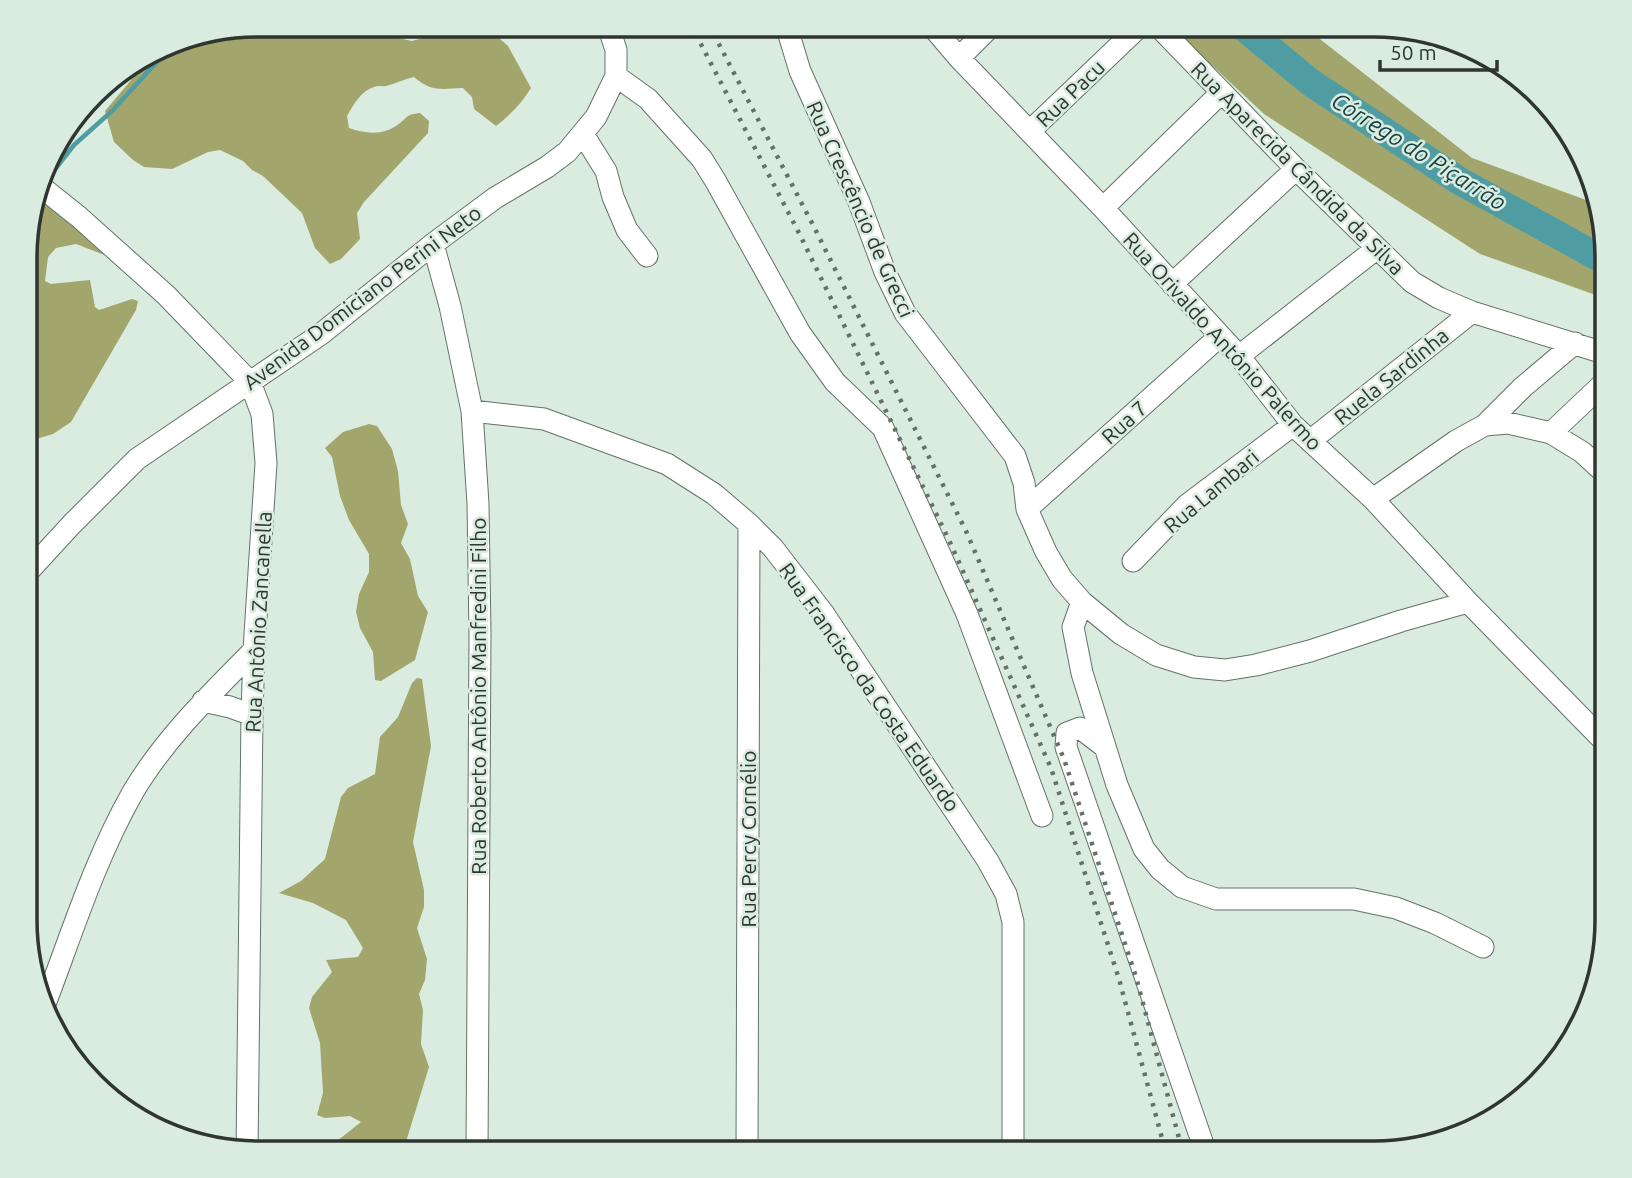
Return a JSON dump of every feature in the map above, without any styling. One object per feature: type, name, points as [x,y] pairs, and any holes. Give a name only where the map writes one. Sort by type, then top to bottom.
[{"type":"street","points":[[612,37],[616,50],[616,76],[648,99],[702,159],[800,333],[835,382],[883,428],[967,614],[1042,816]]},
{"type":"street","name":"Rua Crescêncio de Grecci","points":[[790,37],[800,71],[905,313],[1015,456],[1024,482],[1027,509],[1046,552],[1062,579],[1082,601],[1121,634],[1156,655],[1194,667],[1225,670],[1310,651],[1468,602]]},
{"type":"street","name":"Rua Orivaldo Antônio Palermo","points":[[941,37],[1239,356],[1293,425],[1373,499],[1468,602],[1595,732]]},
{"type":"street","points":[[959,58],[980,37]]},
{"type":"street","name":"Rua Pacu","points":[[1030,131],[1128,37]]},
{"type":"street","name":"Rua Aparecida Cândida da Silva","points":[[1169,37],[1296,169],[1412,282],[1438,299],[1472,312],[1595,350]]},
{"type":"street","name":"Avenida Domiciano Perini Neto","points":[[37,562],[137,459],[321,334],[495,198],[567,152],[596,117],[616,76]]},
{"type":"street","points":[[1103,208],[1222,92]]},
{"type":"street","points":[[583,134],[606,172],[627,230],[647,256]]},
{"type":"street","points":[[1172,285],[1296,169]]},
{"type":"street","name":"Rua Antônio Zancanella","points":[[48,192],[166,295],[250,382],[262,414],[266,463],[252,715],[247,1141]]},
{"type":"street","name":"Rua Roberto Antônio Manfredini Filho","points":[[433,244],[450,306],[472,411],[478,504],[480,634],[477,1141]]},
{"type":"street","points":[[1239,356],[1377,249]]},
{"type":"street","name":"Ruela Sardinha","points":[[1310,441],[1472,312]]},
{"type":"street","name":"Rua 7","points":[[1027,509],[1220,336]]},
{"type":"street","points":[[1373,499],[1485,425],[1522,387],[1574,343]]},
{"type":"street","points":[[1551,433],[1595,391]]},
{"type":"street","name":"Rua Francisco da Costa Eduardo","points":[[472,411],[544,419],[667,464],[714,494],[749,524],[772,548],[824,614],[988,860],[1006,894],[1013,922],[1013,1141]]},
{"type":"street","points":[[1485,425],[1508,423],[1551,433],[1582,452],[1595,464]]},
{"type":"street","name":"Rua Lambari","points":[[1133,561],[1187,505],[1293,425]]},
{"type":"street","name":"Rua Percy Cornélio","points":[[747,1141],[749,524]]},
{"type":"street","points":[[1082,601],[1073,627],[1082,673],[1117,785],[1144,849],[1160,869],[1182,887],[1216,898],[1354,899],[1396,908],[1483,947]]},
{"type":"street","points":[[49,993],[99,861],[133,793],[175,732],[254,650]]},
{"type":"street","points":[[203,701],[252,715]]},
{"type":"street","points":[[1105,747],[1080,728],[1067,733],[1066,747],[1202,1141]]},
{"type":"green space","points":[[397,37],[412,41],[426,37],[498,37],[508,46],[531,88],[524,99],[496,126],[474,109],[472,97],[463,88],[431,87],[414,77],[366,91],[347,116],[349,128],[362,132],[381,132],[394,127],[410,115],[420,113],[429,121],[428,133],[364,202],[357,213],[360,239],[341,259],[330,264],[315,248],[302,213],[243,161],[220,150],[208,152],[172,169],[144,167],[114,142],[105,111],[137,73],[187,48],[229,39]]},
{"type":"green space","points":[[1182,37],[1317,37],[1472,158],[1588,201],[1595,243],[1595,295],[1480,254],[1264,114]]},
{"type":"green space","points":[[43,204],[66,216],[107,256],[76,244],[56,248],[48,257],[45,281],[51,284],[90,280],[95,307],[99,310],[132,299],[138,301],[136,310],[71,422],[53,434],[37,439],[37,258]]},
{"type":"green space","points":[[369,424],[377,426],[392,449],[398,471],[401,505],[408,524],[401,543],[410,559],[418,596],[428,612],[415,660],[381,681],[375,680],[373,652],[360,628],[356,612],[359,594],[369,572],[369,554],[349,520],[340,496],[332,457],[325,448],[343,432]]},
{"type":"green space","points":[[417,678],[422,679],[431,746],[413,842],[424,890],[424,907],[417,928],[427,959],[425,980],[419,994],[423,1010],[421,1044],[429,1067],[406,1141],[337,1141],[361,1122],[350,1116],[325,1118],[317,1115],[323,1093],[320,1043],[309,1008],[312,997],[332,972],[326,960],[358,957],[363,948],[346,920],[313,903],[279,893],[301,881],[325,859],[341,797],[348,788],[375,774],[380,737],[398,717],[412,683]]},
{"type":"waterway","name":"Córrego do Piçarrão","points":[[1256,37],[1310,82],[1458,180],[1595,255]]},
{"type":"waterway","points":[[57,167],[74,145],[112,111],[158,61]]},
{"type":"railway","points":[[697,37],[800,235],[949,540],[1051,768],[1119,979],[1163,1141]]},
{"type":"railway","points":[[715,37],[966,531],[1064,759],[1136,977],[1180,1141]]}]
